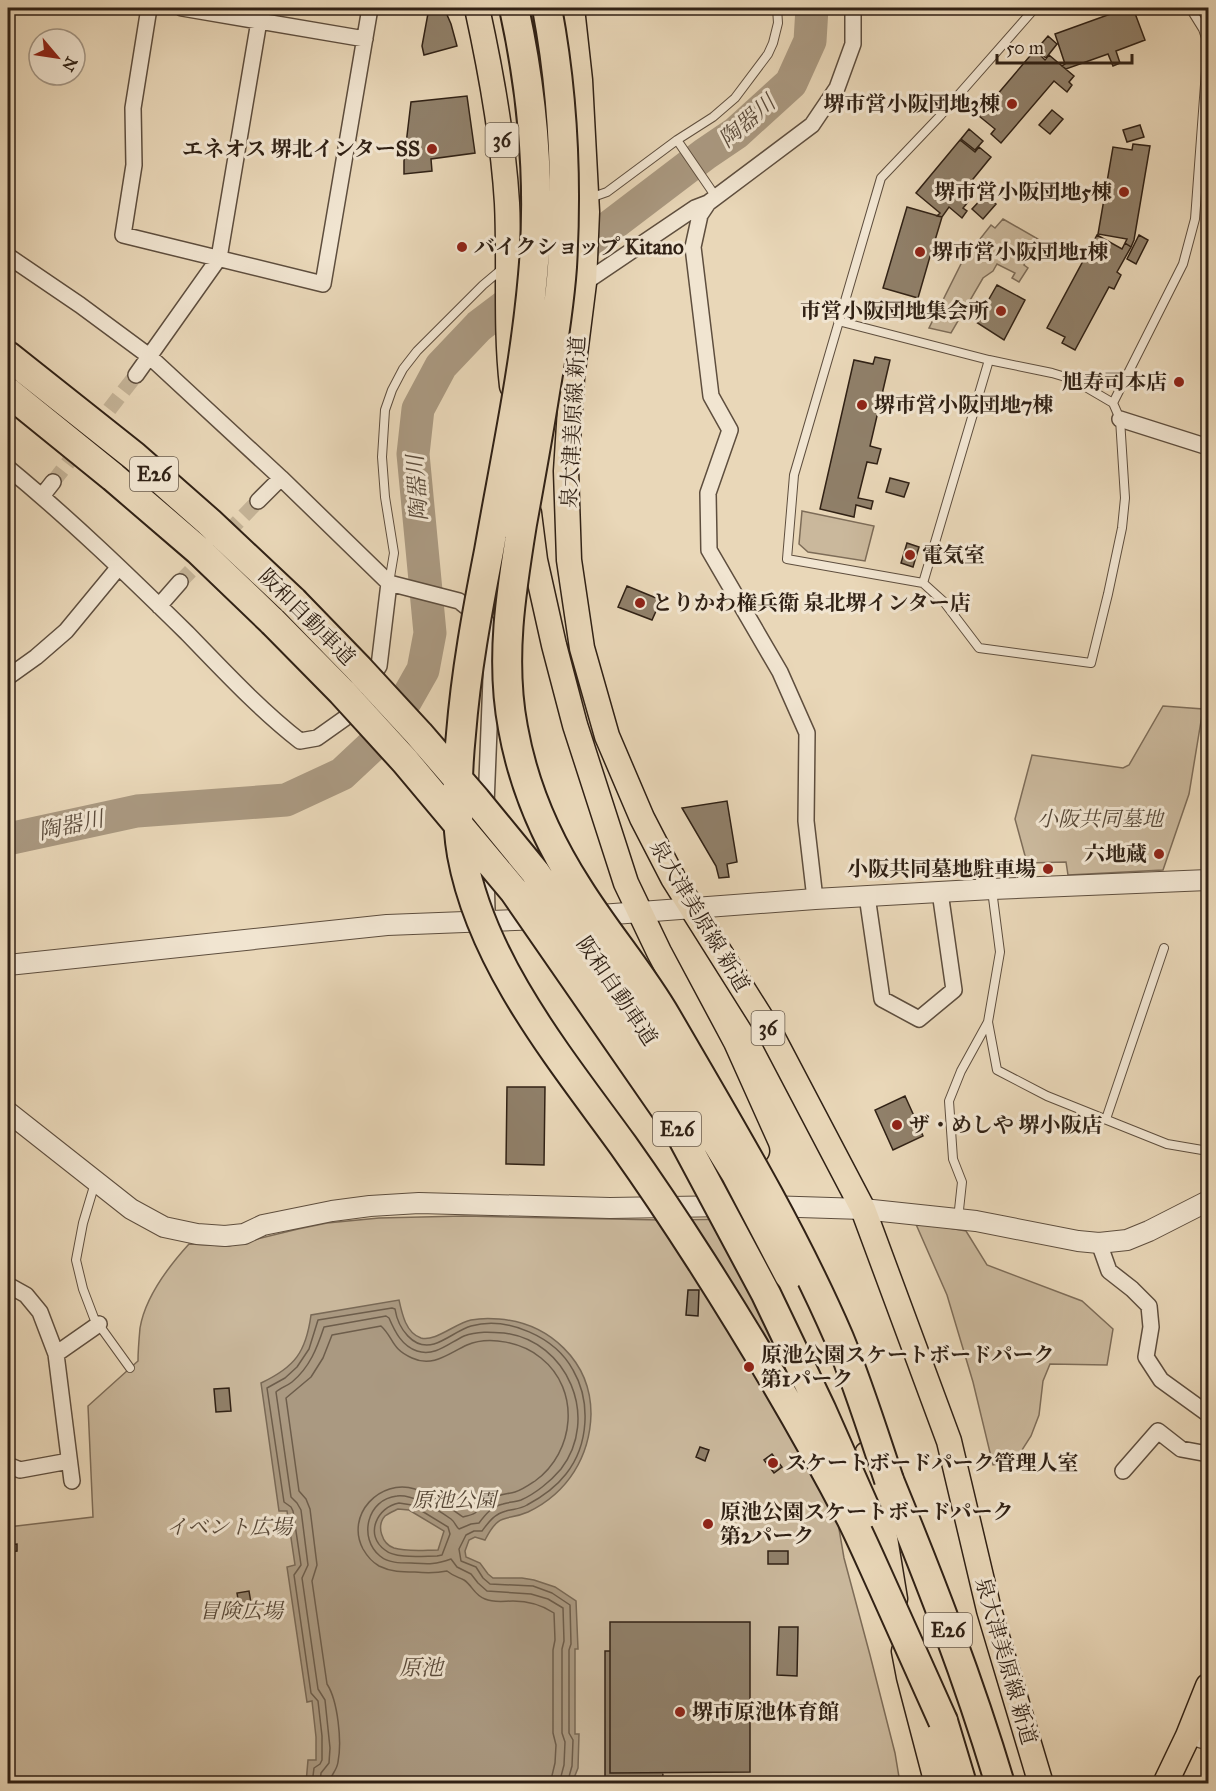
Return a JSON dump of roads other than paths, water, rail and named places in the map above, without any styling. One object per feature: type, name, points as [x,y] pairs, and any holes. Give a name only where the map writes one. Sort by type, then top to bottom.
[{"type":"highway","points":[[514,8],[523,47],[531,101],[535,158],[534,264],[517,395],[470,651],[459,760],[458,807],[462,854],[472,893],[503,967],[570,1076],[624,1147],[698,1256],[757,1350],[853,1522],[944,1721]]},
{"type":"highway","points":[[547,8],[553,39],[564,150],[562,271],[509,616],[506,673],[513,728],[526,782],[548,834],[576,886],[664,1013],[768,1191],[804,1261],[862,1399],[889,1480]]},
{"type":"highway","name":"阪和自動車道","points":[[8,356],[134,456],[209,522],[292,601],[359,669],[476,800],[535,872],[685,1091],[736,1174],[832,1360],[889,1480],[927,1572],[973,1696],[1000,1784]]},
{"type":"highway","name":"阪和自動車道","points":[[8,392],[198,550],[342,692],[397,752],[514,891],[674,1122],[766,1294],[821,1408],[879,1542],[909,1620],[944,1721],[962,1784]]},
{"type":"main road","name":"泉大津美原線 新道","points":[[477,8],[493,83],[502,144],[507,205],[509,349],[535,560],[554,645],[575,725],[626,883],[639,913],[713,1053],[754,1144],[799,1234],[821,1297],[876,1484],[909,1677],[937,1784]]},
{"type":"main road","name":"泉大津美原線 新道","points":[[572,8],[580,80],[587,206],[584,277],[572,378],[566,471],[569,560],[582,648],[607,736],[642,818],[673,878],[770,1032],[863,1209],[949,1441],[989,1610],[1041,1784]]},
{"type":"main road","points":[[1164,1784],[1198,1739],[1209,1686]]},
{"type":"street","points":[[149,8],[133,108],[134,165],[123,235],[323,284],[370,8]]},
{"type":"street","points":[[182,8],[365,39]]},
{"type":"street","points":[[584,277],[695,208],[712,200],[812,125],[837,88],[853,44],[853,8]]},
{"type":"street","points":[[135,375],[219,258],[259,21]]},
{"type":"street","points":[[712,200],[700,215],[693,247],[711,396],[730,430],[708,493],[709,550],[780,672],[807,733],[806,821],[815,899]]},
{"type":"street","points":[[8,256],[149,356],[281,478],[389,583],[459,601],[493,628],[485,830],[487,922]]},
{"type":"street","points":[[1120,419],[1209,447]]},
{"type":"street","points":[[8,468],[42,496],[159,606],[278,724],[300,741],[317,738],[348,716],[379,666],[389,583]]},
{"type":"street","points":[[258,501],[281,478]]},
{"type":"street","points":[[42,496],[52,482]]},
{"type":"street","points":[[8,677],[66,631],[118,568]]},
{"type":"street","points":[[159,606],[180,582]]},
{"type":"street","points":[[8,965],[387,925],[639,913],[692,907],[992,889],[1209,880]]},
{"type":"street","points":[[867,896],[882,999],[919,1019],[954,990],[940,892]]},
{"type":"street","points":[[8,1112],[131,1209],[164,1227],[197,1234],[225,1236],[244,1234],[263,1225],[332,1211],[419,1203],[610,1208],[753,1206],[863,1209],[958,1219],[1099,1243],[1127,1240],[1138,1236],[1209,1201]]},
{"type":"street","points":[[1099,1243],[1109,1271],[1149,1306],[1151,1328],[1146,1357],[1161,1380],[1209,1414]]},
{"type":"street","points":[[8,1285],[26,1295],[40,1312],[56,1354],[72,1481]]},
{"type":"street","points":[[56,1354],[99,1324]]},
{"type":"street","points":[[1123,1471],[1158,1431],[1181,1449],[1209,1454]]},
{"type":"street","points":[[8,1465],[20,1470],[69,1461]]},
{"type":"lane","points":[[587,206],[677,140],[713,117],[735,98],[774,43],[778,23],[777,8]]},
{"type":"lane","points":[[838,321],[990,360],[1052,373],[1072,379],[1113,402],[1120,419],[1125,498],[1122,528],[1091,663],[979,648],[944,602],[923,583],[787,559],[794,475],[838,321],[881,178],[940,116],[1035,8]]},
{"type":"lane","points":[[1113,402],[1183,264],[1195,219],[1208,44],[1203,29],[1190,8]]},
{"type":"lane","points":[[677,140],[712,200]]},
{"type":"lane","points":[[389,583],[394,553],[385,497],[382,457],[385,410],[392,390],[403,369],[417,351],[483,285],[508,269]]},
{"type":"lane","points":[[923,583],[990,360]]},
{"type":"lane","points":[[958,1219],[962,1182],[953,1159],[949,1101],[961,1071],[988,1022],[1000,952],[992,889]]},
{"type":"lane","points":[[1106,1119],[1164,948]]},
{"type":"lane","points":[[988,1022],[997,1070],[1047,1096],[1167,1143],[1209,1151]]},
{"type":"lane","points":[[96,1181],[83,1223],[76,1260],[83,1289],[94,1318],[130,1368]]},
{"type":"water","name":"原池","points":[[399,1300],[408,1327],[421,1338],[439,1335],[471,1320],[485,1318],[517,1322],[534,1328],[564,1348],[584,1377],[589,1395],[590,1429],[574,1472],[555,1495],[528,1512],[499,1521],[485,1540],[475,1537],[469,1540],[465,1551],[466,1557],[480,1563],[493,1578],[534,1580],[555,1587],[576,1601],[578,1649],[575,1649],[575,1734],[579,1734],[578,1768],[572,1783],[306,1783],[308,1760],[316,1760],[312,1701],[307,1702],[287,1567],[295,1565],[287,1511],[279,1511],[261,1383],[282,1371],[297,1357],[306,1339],[311,1315]],"holes":[[[398,1509],[409,1510],[444,1531],[438,1550],[399,1549],[386,1543],[381,1529],[382,1520]]]},
{"type":"waterway","name":"陶器川","points":[[8,839],[137,811],[286,800],[342,774],[374,744],[406,700],[423,670],[430,633],[413,454],[418,409],[441,366],[479,326],[705,154],[736,133],[791,83],[810,41],[812,8]]},
{"type":"tunnel","points":[[53,482],[136,375]]},
{"type":"tunnel","points":[[180,582],[258,501]]},
{"type":"place","name":"堺市営小阪団地3棟","points":[[1012,104]]},
{"type":"place","name":"エネオス 堺北インターSS","points":[[432,149]]},
{"type":"place","name":"堺市営小阪団地5棟","points":[[1124,192]]},
{"type":"place","name":"バイクショップ Kitano","points":[[462,247]]},
{"type":"place","name":"堺市営小阪団地1棟","points":[[920,252]]},
{"type":"place","name":"市営小阪団地集会所","points":[[1001,311]]},
{"type":"place","name":"旭寿司本店","points":[[1179,382]]},
{"type":"place","name":"堺市営小阪団地7棟","points":[[862,405]]},
{"type":"place","name":"電気室","points":[[910,555]]},
{"type":"place","name":"とりかわ権兵衛 泉北堺インター店","points":[[640,603]]},
{"type":"place","name":"六地蔵","points":[[1159,854]]},
{"type":"place","name":"小阪共同墓地駐車場","points":[[1048,869]]},
{"type":"place","name":"ザ・めしや 堺小阪店","points":[[897,1125]]},
{"type":"place","name":"原池公園スケートボードパーク 第1パーク","points":[[749,1367]]},
{"type":"place","name":"スケートボードパーク管理人室","points":[[773,1463]]},
{"type":"place","name":"原池公園スケートボードパーク 第2パーク","points":[[708,1524]]},
{"type":"place","name":"堺市原池体育館","points":[[680,1712]]},
{"type":"park label","name":"小阪共同墓地","points":[[1100,819]]},
{"type":"park label","name":"原池公園","points":[[454,1500]]},
{"type":"park label","name":"イベント広場","points":[[229,1527]]},
{"type":"park label","name":"冒険広場","points":[[241,1611]]}]
